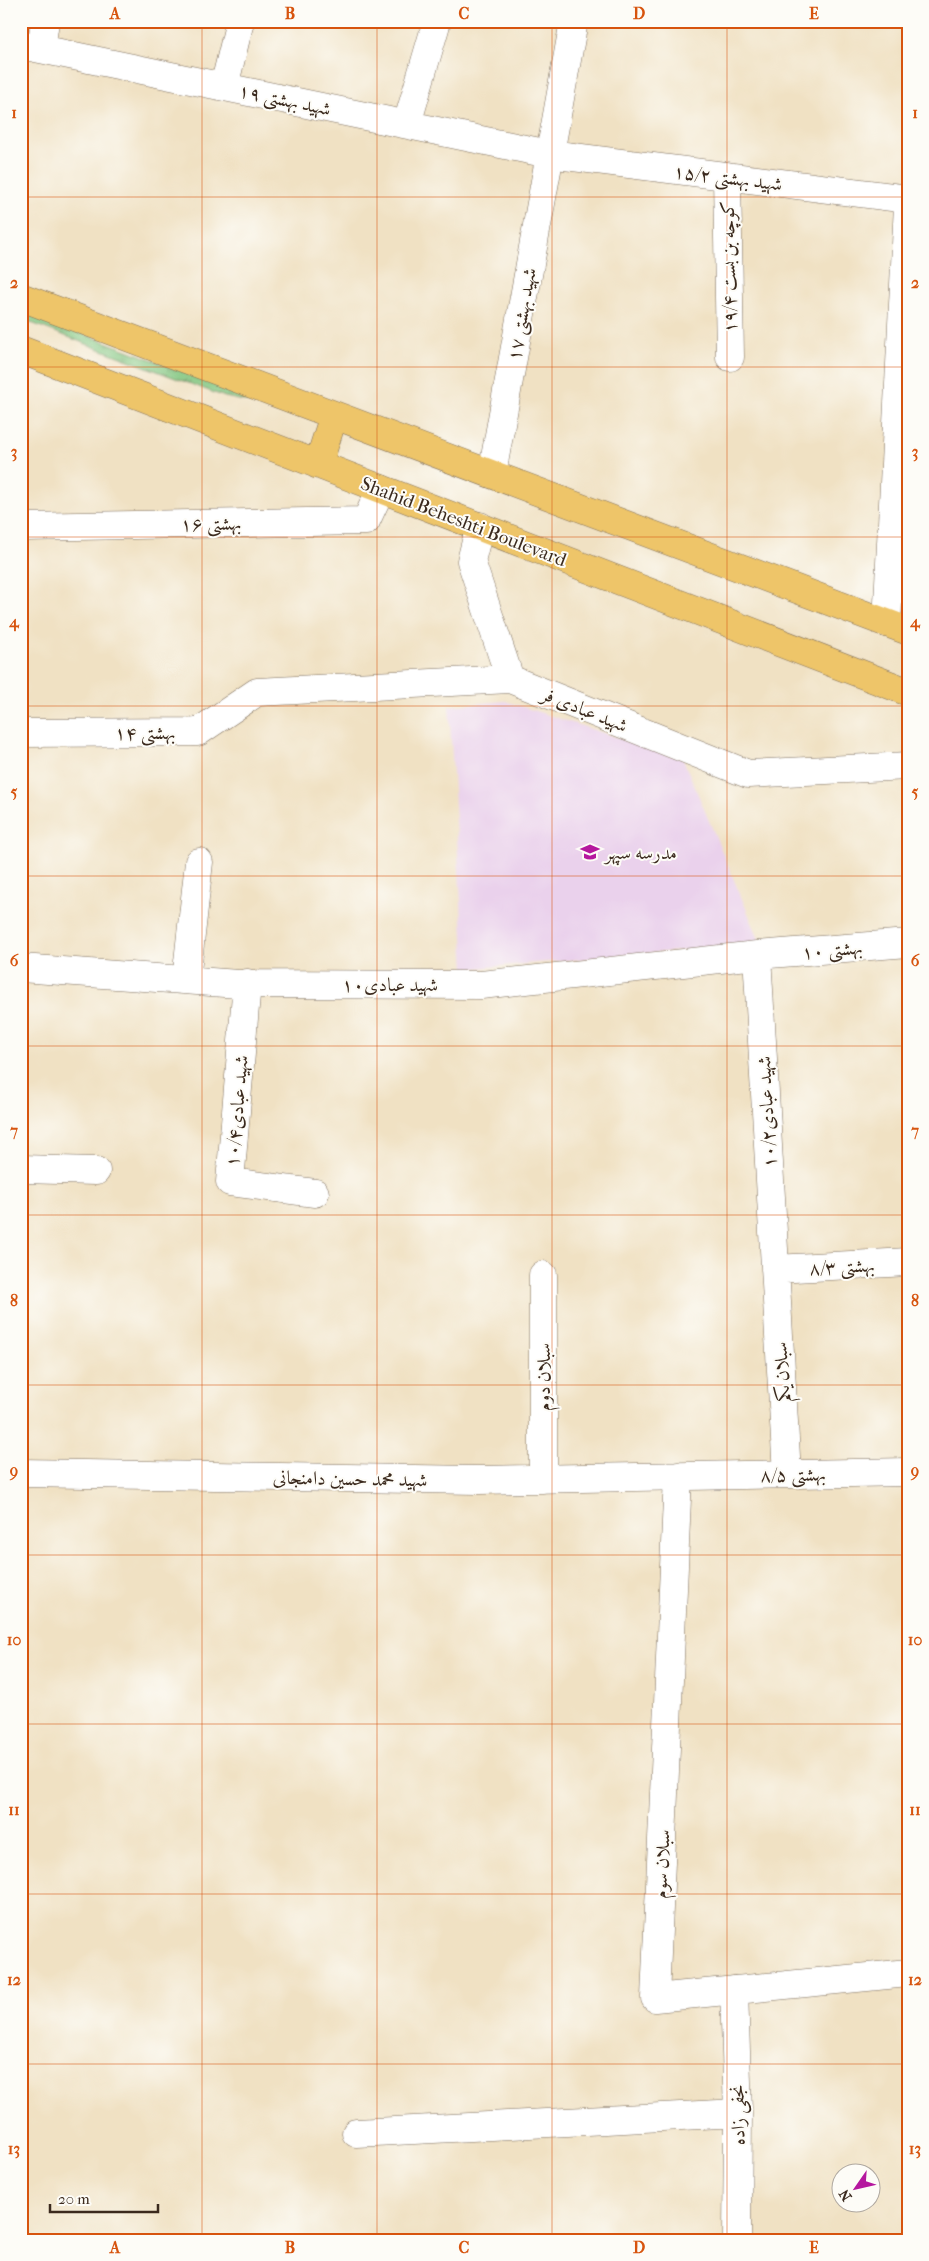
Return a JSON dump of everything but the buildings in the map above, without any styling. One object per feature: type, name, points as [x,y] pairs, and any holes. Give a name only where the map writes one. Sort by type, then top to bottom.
[{"type":"main road","points":[[21,297],[897,627]]},
{"type":"main road","name":"Shahid Beheshti Boulevard","points":[[21,350],[908,692]]},
{"type":"main road","points":[[318,464],[334,415]]},
{"type":"street","points":[[31,47],[45,21]]},
{"type":"street","points":[[224,87],[240,21]]},
{"type":"street","points":[[408,124],[437,21]]},
{"type":"street","name":"شهید بهشتی ۱۷","points":[[492,474],[574,21]]},
{"type":"street","name":"شهید بهشتی ۱۹","points":[[31,47],[549,154]]},
{"type":"street","name":"شهید بهشتی ۱۵/۲","points":[[549,154],[908,199]]},
{"type":"street","name":"کوچه بن بست ۱۹/۴","points":[[727,176],[730,357]]},
{"type":"street","points":[[897,627],[908,205]]},
{"type":"street","name":"بهشتی ۱۶","points":[[21,527],[366,520],[380,489]]},
{"type":"street","points":[[480,526],[471,560],[510,679]]},
{"type":"street","name":"شهید عبادی فر","points":[[257,692],[510,679],[748,774],[908,766]]},
{"type":"street","name":"بهشتی ۱۴","points":[[21,733],[198,732],[257,692]]},
{"type":"street","points":[[186,980],[199,862]]},
{"type":"street","name":"بهشتی ۱۰","points":[[757,955],[908,943]]},
{"type":"street","name":"شهید عبادی۱۰","points":[[21,968],[248,983],[481,985],[757,955]]},
{"type":"street","name":"شهید عبادی۱۰/۲","points":[[757,955],[775,1269]]},
{"type":"street","name":"شهید عبادی۱۰/۴","points":[[248,983],[230,1182],[315,1193]]},
{"type":"street","points":[[21,1169],[96,1171]]},
{"type":"street","name":"بهشتی ۸/۳","points":[[775,1269],[908,1262]]},
{"type":"street","name":"سبلان یکم","points":[[775,1269],[788,1474]]},
{"type":"street","name":"سبلان دوم","points":[[543,1274],[543,1479]]},
{"type":"street","name":"بهشتی ۸/۵","points":[[678,1476],[908,1472]]},
{"type":"street","name":"شهید محمد حسین دامنجانی","points":[[21,1473],[480,1480],[678,1476]]},
{"type":"street","name":"سبلان سوم","points":[[678,1476],[655,1998],[908,1973]]},
{"type":"street","name":"نجفی زاده","points":[[734,1990],[738,2112],[737,2240]]},
{"type":"street","points":[[356,2133],[738,2112]]},
{"type":"shaded area","name":"مدرسه سپهر","points":[[505,701],[683,759],[761,944],[465,969],[449,706]]},
{"type":"green space","points":[[21,310],[285,410],[225,397],[21,319]]},
{"type":"place","name":"مدرسه سپهر","points":[[590,852]]}]
